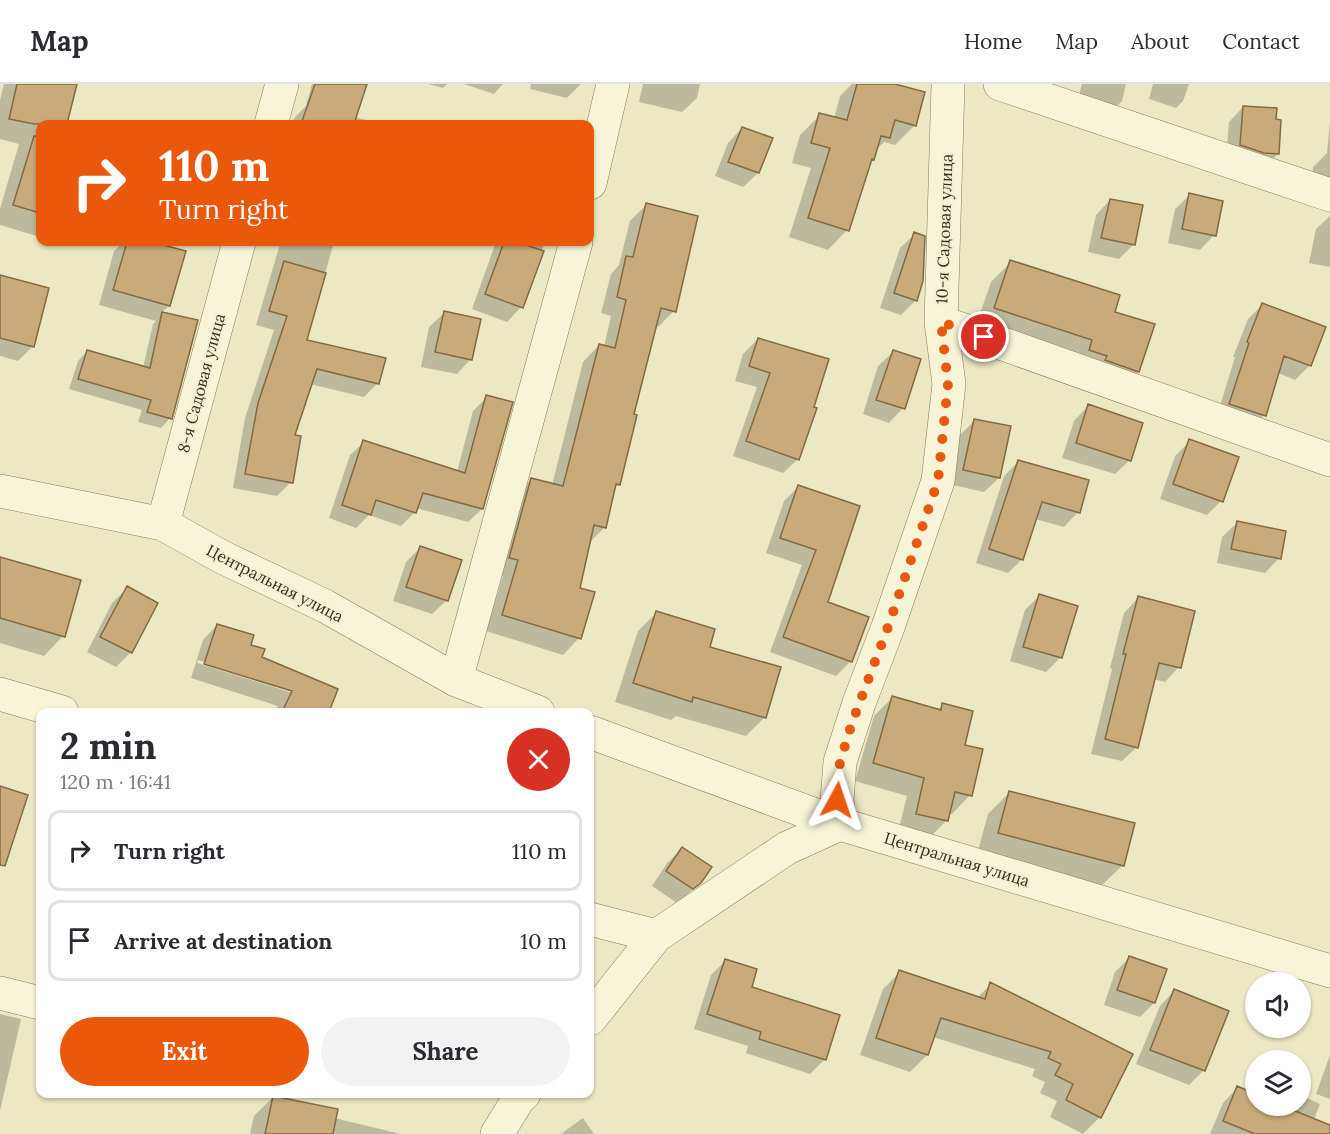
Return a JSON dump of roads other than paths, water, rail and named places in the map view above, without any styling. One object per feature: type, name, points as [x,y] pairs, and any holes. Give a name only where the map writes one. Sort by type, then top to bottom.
[{"type":"street","points":[[272,120],[282,84]]},
{"type":"street","points":[[594,166],[613,84]]},
{"type":"street","name":"10-я Садовая улица","points":[[840,824],[837,800],[840,762],[938,481],[948,384],[941,322],[948,84]]},
{"type":"street","points":[[1000,84],[1330,195]]},
{"type":"street","name":"8-я Садовая улица","points":[[163,524],[238,246]]},
{"type":"street","points":[[456,680],[575,246]]},
{"type":"street","points":[[941,322],[1330,460]]},
{"type":"street","name":"Центральная улица","points":[[0,491],[163,524],[222,557],[325,606],[456,680],[528,708]]},
{"type":"street","points":[[0,694],[48,708]]},
{"type":"street","name":"Центральная улица","points":[[594,733],[840,824],[1330,971]]},
{"type":"street","points":[[594,1014],[656,936],[787,848],[840,824]]},
{"type":"street","points":[[594,920],[656,936]]},
{"type":"street","points":[[0,993],[36,1002]]},
{"type":"street","points":[[497,1134],[510,1098]]}]
